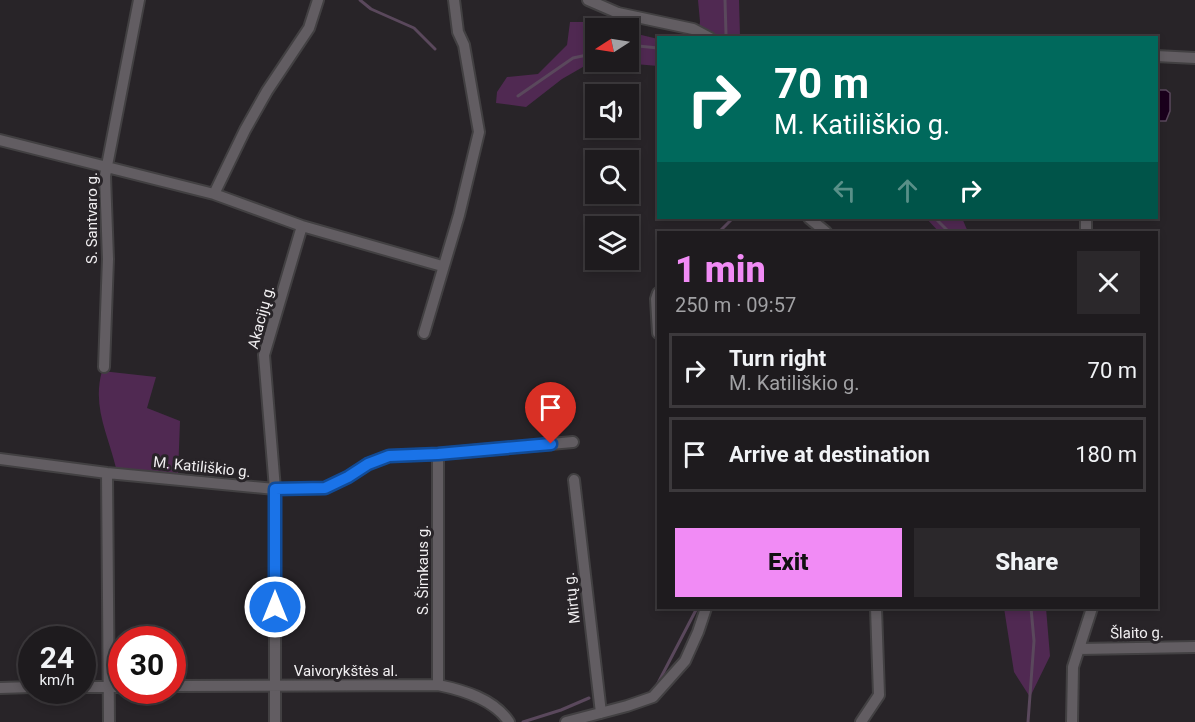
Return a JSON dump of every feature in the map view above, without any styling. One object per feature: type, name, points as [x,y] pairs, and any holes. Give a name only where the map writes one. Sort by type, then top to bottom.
[{"type":"street","name":"S. Santvaro g.","points":[[104,367],[108,259],[105,176],[139,0]]},
{"type":"street","points":[[214,194],[267,91],[309,28],[318,0]]},
{"type":"street","points":[[424,333],[459,215],[479,132],[464,45],[458,32],[454,0]]},
{"type":"street","points":[[588,0],[618,13],[693,29],[706,36]]},
{"type":"street","points":[[1158,56],[1195,58]]},
{"type":"street","points":[[0,140],[214,194],[302,226],[442,267]]},
{"type":"street","points":[[809,219],[825,231]]},
{"type":"street","name":"Akacijų g.","points":[[275,722],[275,489],[264,355],[302,226]]},
{"type":"street","points":[[657,296],[657,316]]},
{"type":"street","name":"M. Katiliškio g.","points":[[0,459],[275,489],[325,488],[368,464],[389,456],[573,442]]},
{"type":"street","name":"S. Šimkaus g.","points":[[438,454],[438,685]]},
{"type":"street","points":[[96,687],[108,687],[107,472]]},
{"type":"street","name":"Mirtų g.","points":[[574,480],[601,712]]},
{"type":"street","points":[[566,722],[653,697],[684,661],[706,609]]},
{"type":"street","points":[[861,722],[879,695],[876,609]]},
{"type":"street","points":[[1072,722],[1073,667],[1092,609]]},
{"type":"street","name":"Šlaito g.","points":[[1079,649],[1195,647]]},
{"type":"street","name":"Vaivorykštės al.","points":[[186,686],[438,685],[476,696],[499,711],[509,722]]},
{"type":"street","points":[[0,688],[18,687]]},
{"type":"street","points":[[108,704],[109,722]]},
{"type":"shaded area","points":[[698,0],[739,0],[740,36],[697,36],[700,22]]},
{"type":"shaded area","points":[[570,22],[585,22],[585,66],[562,79],[526,107],[496,103],[497,92],[507,77],[538,74],[567,45]]},
{"type":"shaded area","points":[[639,34],[657,39],[657,66],[639,64]]},
{"type":"shaded area","points":[[1158,90],[1166,90],[1170,93],[1170,111],[1166,121],[1159,121]]},
{"type":"shaded area","points":[[927,219],[962,219],[968,231],[938,231]]},
{"type":"shaded area","points":[[102,371],[156,377],[147,408],[180,421],[178,474],[116,468],[100,409],[99,384]]},
{"type":"shaded area","points":[[1004,609],[1046,609],[1050,656],[1030,697],[1014,672]]},
{"type":"waterway","points":[[360,0],[371,9],[414,28],[435,49]]},
{"type":"waterway","points":[[725,0],[726,34]]},
{"type":"waterway","points":[[639,46],[657,48]]},
{"type":"waterway","points":[[518,96],[573,58],[585,55]]},
{"type":"waterway","points":[[720,231],[732,219]]},
{"type":"waterway","points":[[936,219],[948,231]]},
{"type":"waterway","points":[[658,683],[696,609]]},
{"type":"waterway","points":[[1028,722],[1034,641],[1031,609]]},
{"type":"waterway","points":[[523,722],[589,698]]},
{"type":"route","points":[[275,607],[275,489],[325,488],[368,464],[389,456],[551,444]]}]
